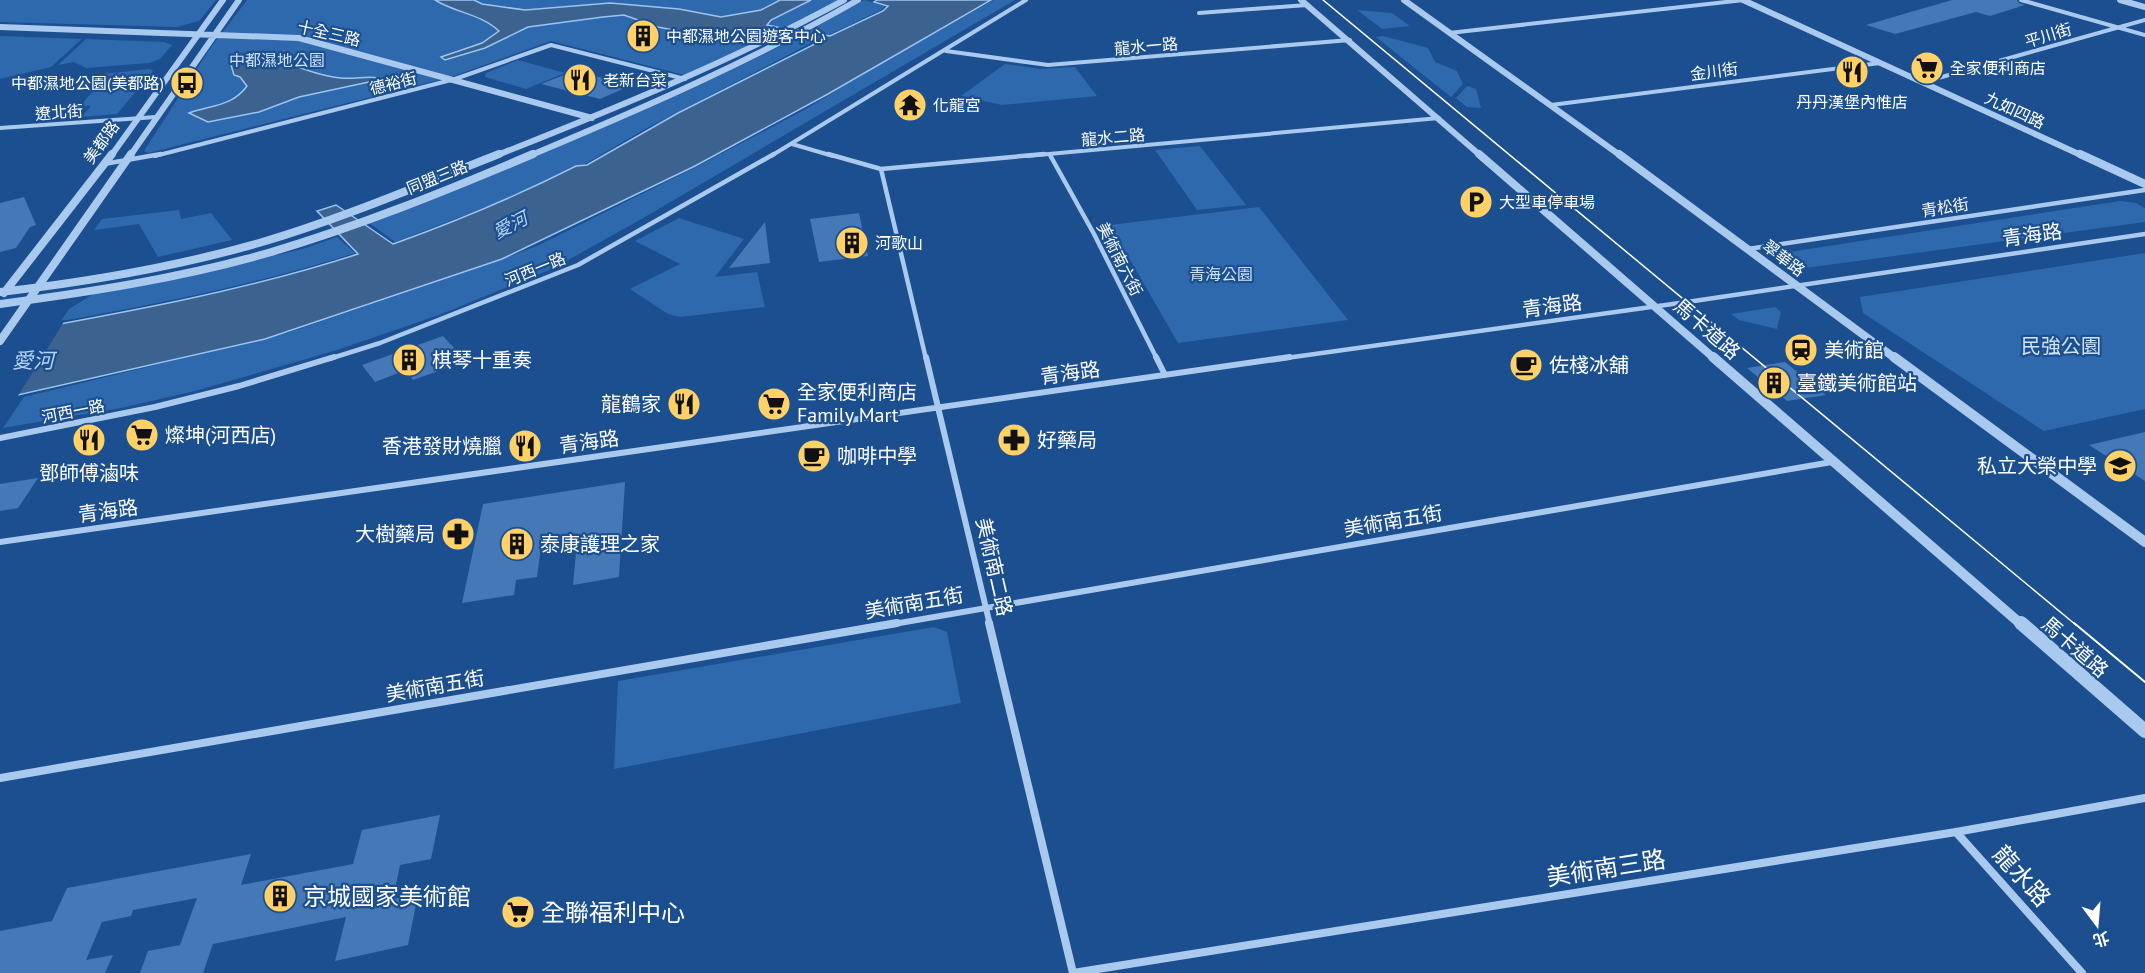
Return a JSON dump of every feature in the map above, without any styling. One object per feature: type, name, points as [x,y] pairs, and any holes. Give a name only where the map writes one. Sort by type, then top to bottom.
[{"type":"street","name":"美都路","points":[[0,302],[3,292],[103,164],[224,0]]},
{"type":"street","name":"美都路","points":[[0,341],[239,0]]},
{"type":"street","name":"同盟三路","points":[[3,292],[171,264],[258,244],[298,231],[686,79],[791,29],[844,0]]},
{"type":"street","name":"同盟三路","points":[[0,302],[29,300],[173,276],[267,253],[349,227],[607,123],[740,65],[805,32],[858,0]]},
{"type":"street","name":"河西一路","points":[[0,438],[155,407],[239,386],[380,344],[578,265],[792,144],[1026,0]]},
{"type":"street","name":"翠華路","points":[[1404,0],[1748,249],[2145,542]]},
{"type":"street","points":[[1449,33],[1743,0]]},
{"type":"street","name":"九如四路","points":[[1743,0],[2145,184]]},
{"type":"street","points":[[2021,0],[2145,35]]},
{"type":"street","points":[[2120,0],[2145,7]]},
{"type":"street","points":[[1199,13],[1304,2]]},
{"type":"street","name":"馬卡道路","points":[[1304,2],[2145,731]]},
{"type":"street","name":"平川街","points":[[1924,82],[2145,20]]},
{"type":"street","name":"十全三路","points":[[0,27],[299,38],[455,79],[607,123]]},
{"type":"street","name":"龍水一路","points":[[945,51],[1048,65],[1350,40]]},
{"type":"street","name":"德裕街","points":[[103,164],[127,162],[455,79],[550,45],[686,79]]},
{"type":"street","name":"金川街","points":[[1551,105],[1881,63]]},
{"type":"street","name":"遼北街","points":[[0,128],[156,117]]},
{"type":"street","name":"龍水二路","points":[[792,144],[881,169],[1050,156],[1439,118]]},
{"type":"street","name":"美術南六街","points":[[1050,156],[1094,234],[1165,375]]},
{"type":"street","name":"美術南二路","points":[[881,169],[1073,973]]},
{"type":"street","name":"青松街","points":[[1748,249],[2145,190]]},
{"type":"street","name":"青海路","points":[[0,542],[939,406],[1654,307],[2145,234]]},
{"type":"street","points":[[171,264],[173,276]]},
{"type":"street","name":"美術南五街","points":[[0,778],[1833,462]]},
{"type":"street","name":"美術南三路","points":[[1073,973],[1956,832],[2145,798]]},
{"type":"street","name":"龍水路","points":[[1956,832],[2082,973]]},
{"type":"green space","points":[[0,0],[216,0],[199,21],[177,27],[0,22]]},
{"type":"green space","name":"中都濕地公園","points":[[247,0],[838,0],[785,29],[688,76],[551,41],[451,77],[148,153],[144,151],[209,50]]},
{"type":"green space","points":[[864,0],[885,6],[829,35],[809,31]]},
{"type":"green space","points":[[994,0],[1015,0],[552,269],[439,315],[337,350],[195,391],[121,408],[3,428],[24,397],[287,333],[539,245],[804,110]]},
{"type":"green space","points":[[1357,10],[1392,13],[1410,26],[1382,29]]},
{"type":"green space","points":[[0,36],[82,39],[51,67],[0,79]]},
{"type":"green space","points":[[1383,36],[1428,48],[1435,62],[1457,71],[1463,84],[1451,97],[1376,37]]},
{"type":"green space","points":[[796,38],[813,42],[647,128],[585,164],[573,166],[512,197],[395,242],[368,222],[638,112]]},
{"type":"green space","points":[[86,39],[164,42],[172,45],[160,59],[149,63],[86,68],[74,62],[58,65]]},
{"type":"green space","points":[[518,60],[565,73],[526,89],[485,77],[486,73]]},
{"type":"green space","points":[[1005,64],[1040,69],[1075,67],[1097,96],[1002,105],[961,96]]},
{"type":"green space","points":[[150,69],[153,71],[117,114],[81,117],[91,106],[80,106],[102,81],[93,75]]},
{"type":"green space","points":[[1467,86],[1476,89],[1481,108],[1467,107],[1456,98]]},
{"type":"green space","points":[[1200,146],[1246,205],[1197,210],[1155,150]]},
{"type":"green space","points":[[2120,201],[2136,203],[2145,208],[2145,222],[1813,267],[1795,268],[1779,257],[1783,253]]},
{"type":"green space","name":"青海公園","points":[[1259,207],[1348,320],[1178,343],[1110,225]]},
{"type":"green space","points":[[179,210],[181,219],[211,213],[232,240],[158,257],[139,224],[94,230],[102,219]]},
{"type":"green space","points":[[679,218],[744,239],[715,277],[757,272],[765,307],[680,317],[668,314],[630,289],[680,264],[635,241]]},
{"type":"green space","points":[[337,237],[355,253],[209,292],[61,321],[69,309],[93,294],[191,276],[306,248]]},
{"type":"green space","name":"民強公園","points":[[2145,253],[2145,409],[2044,431],[1863,313],[1860,297]]},
{"type":"green space","points":[[1775,307],[1781,312],[1777,329],[1739,320],[1731,314]]},
{"type":"green space","points":[[934,627],[947,632],[961,703],[614,769],[618,681]]},
{"type":"water","points":[[435,0],[474,0],[482,4],[525,10],[610,3],[679,9],[721,17],[761,10],[780,0],[811,0],[771,20],[767,25],[777,27],[766,32],[750,29],[739,35],[719,39],[658,27],[624,15],[528,27],[485,48],[445,60],[441,57],[482,43],[499,31],[476,17]]},
{"type":"water","name":"愛河","points":[[877,0],[991,0],[828,94],[695,166],[502,259],[265,339],[0,399],[0,335],[225,291],[358,254],[317,211],[336,205],[393,244],[508,198],[576,166],[587,165],[678,113],[817,43],[798,37],[808,32],[830,36],[883,11],[888,6],[874,2]]},
{"type":"water","points":[[275,54],[274,58],[332,77],[383,79],[299,97],[259,112],[208,122],[189,113],[228,102],[247,86],[240,77],[234,75],[231,65],[235,58]]},
{"type":"pier","points":[[65,320],[16,399],[0,402],[0,332]]},
{"type":"building","points":[[1952,0],[2017,0],[2025,5],[1990,16],[1976,12],[1895,34],[1866,25]]},
{"type":"building","name":"老新台菜","points":[[574,71],[632,85],[600,99],[541,84]]},
{"type":"building","points":[[24,197],[36,225],[30,227],[16,248],[0,252],[0,203]]},
{"type":"building","points":[[859,213],[868,256],[819,262],[810,219]]},
{"type":"building","points":[[765,222],[770,263],[729,268]]},
{"type":"building","name":"棋琴十重奏","points":[[443,336],[456,350],[439,356],[449,367],[413,380],[406,370],[375,382],[362,365]]},
{"type":"building","points":[[1785,362],[1826,395],[1787,401],[1747,368]]},
{"type":"building","points":[[2145,432],[2145,481],[2089,445]]},
{"type":"building","points":[[38,478],[18,508],[0,511],[0,484]]},
{"type":"building","name":"泰康護理之家","points":[[625,482],[619,577],[573,585],[577,541],[541,547],[537,577],[516,580],[514,595],[462,603],[483,504]]},
{"type":"building","name":"京城國家美術館","points":[[440,815],[431,859],[400,865],[393,899],[418,894],[408,945],[335,961],[346,917],[213,944],[203,973],[140,973],[148,951],[180,945],[197,898],[133,910],[131,916],[102,922],[86,960],[113,955],[105,973],[0,973],[0,931],[52,921],[67,888],[251,854],[241,885],[353,864],[362,830]]},
{"type":"tram line","points":[[1323,0],[2076,625]]},
{"type":"tram line","points":[[2074,623],[2145,682]]},
{"type":"place","name":"中都濕地公園遊客中心","points":[[643,36]]},
{"type":"place","name":"全家便利商店","points":[[1927,68]]},
{"type":"place","name":"丹丹漢堡內惟店","points":[[1852,72]]},
{"type":"place","name":"老新台菜","points":[[580,80]]},
{"type":"place","name":"中都濕地公園(美都路)","points":[[187,83]]},
{"type":"place","name":"化龍宮","points":[[910,105]]},
{"type":"place","name":"大型車停車場","points":[[1476,202]]},
{"type":"place","name":"河歌山","points":[[852,243]]},
{"type":"place","name":"美術館","points":[[1801,350]]},
{"type":"place","name":"棋琴十重奏","points":[[409,360]]},
{"type":"place","name":"佐棧冰舖","points":[[1526,365]]},
{"type":"place","name":"臺鐵美術館站","points":[[1774,383]]},
{"type":"place","name":"龍鶴家","points":[[684,404]]},
{"type":"place","name":"全家便利商店 Family Mart","points":[[774,404]]},
{"type":"place","name":"燦坤(河西店)","points":[[142,435]]},
{"type":"place","name":"鄧師傅滷味","points":[[89,440]]},
{"type":"place","name":"好藥局","points":[[1014,440]]},
{"type":"place","name":"香港發財燒臘","points":[[525,446]]},
{"type":"place","name":"咖啡中學","points":[[814,456]]},
{"type":"place","name":"私立大榮中學","points":[[2120,466]]},
{"type":"place","name":"大樹藥局","points":[[458,534]]},
{"type":"place","name":"泰康護理之家","points":[[517,544]]},
{"type":"place","name":"京城國家美術館","points":[[280,896]]},
{"type":"place","name":"全聯福利中心","points":[[518,912]]}]
